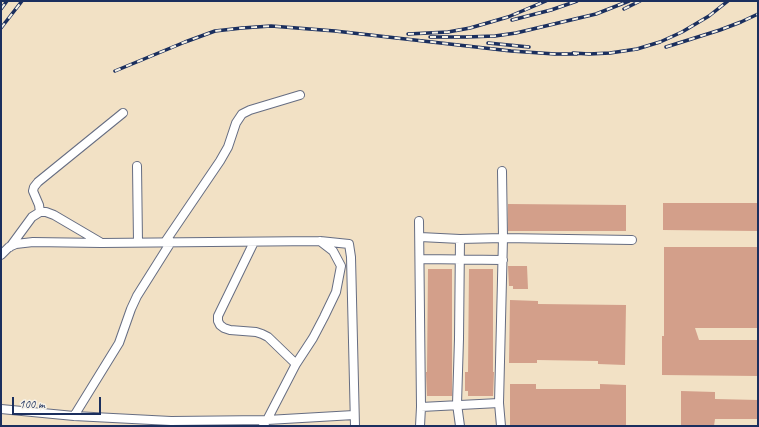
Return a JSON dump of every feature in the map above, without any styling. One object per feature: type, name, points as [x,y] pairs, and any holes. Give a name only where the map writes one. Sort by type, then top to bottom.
[{"type":"street","points":[[74,416],[119,343],[131,308],[137,296],[168,242],[220,161],[228,147],[236,123],[242,114],[250,110],[300,95]]},
{"type":"street","points":[[40,212],[33,190],[38,182],[123,113]]},
{"type":"street","points":[[137,166],[138,242]]},
{"type":"street","points":[[501,426],[500,403],[503,260],[502,171]]},
{"type":"street","points":[[1,255],[32,217],[40,212],[46,212],[54,215],[101,243]]},
{"type":"street","points":[[419,221],[420,426]]},
{"type":"street","points":[[420,237],[460,239],[503,238],[632,240]]},
{"type":"street","points":[[460,239],[460,339],[458,404],[460,426]]},
{"type":"street","points":[[9,247],[16,244],[33,242],[101,243],[320,241],[349,244],[351,257],[355,426]]},
{"type":"street","points":[[265,423],[296,364],[321,324],[336,292],[341,266],[333,251],[320,241]]},
{"type":"street","points":[[254,242],[218,316],[218,321],[224,328],[230,330],[256,332],[268,337],[296,364]]},
{"type":"street","points":[[420,260],[503,260]]},
{"type":"street","points":[[421,407],[500,403]]},
{"type":"street","points":[[1,409],[169,424],[265,423],[354,415]]},
{"type":"building","points":[[663,203],[758,203],[758,231],[663,230]]},
{"type":"building","points":[[508,204],[626,205],[626,231],[508,231]]},
{"type":"building","points":[[664,247],[758,247],[758,328],[695,328],[699,340],[758,340],[758,376],[662,375],[662,336],[664,336]]},
{"type":"building","points":[[508,266],[527,266],[528,289],[513,289],[513,286],[509,286]]},
{"type":"building","points":[[428,269],[452,269],[452,396],[427,396]]},
{"type":"building","points":[[469,269],[493,269],[493,396],[468,396],[468,391],[465,391],[465,372],[468,372]]},
{"type":"building","points":[[510,300],[538,301],[538,304],[626,305],[625,365],[598,364],[598,361],[537,360],[537,363],[509,363]]},
{"type":"building","points":[[510,384],[536,384],[536,389],[600,389],[600,384],[626,385],[626,426],[510,426]]},
{"type":"building","points":[[681,391],[715,392],[715,399],[758,400],[758,419],[715,419],[714,426],[681,426]]},
{"type":"railway","points":[[1,9],[7,1]]},
{"type":"railway","points":[[1,28],[22,1]]},
{"type":"railway","points":[[408,34],[448,32],[470,28],[508,17],[546,1]]},
{"type":"railway","points":[[512,20],[551,10],[577,1]]},
{"type":"railway","points":[[430,37],[495,36],[516,33],[596,14],[629,1]]},
{"type":"railway","points":[[624,9],[640,1]]},
{"type":"railway","points":[[573,53],[610,53],[637,49],[660,42],[682,32],[709,16],[728,1]]},
{"type":"railway","points":[[666,47],[720,30],[758,14]]},
{"type":"railway","points":[[115,71],[215,31],[271,26],[335,31],[511,51],[577,54]]},
{"type":"railway","points":[[488,43],[529,47]]}]
